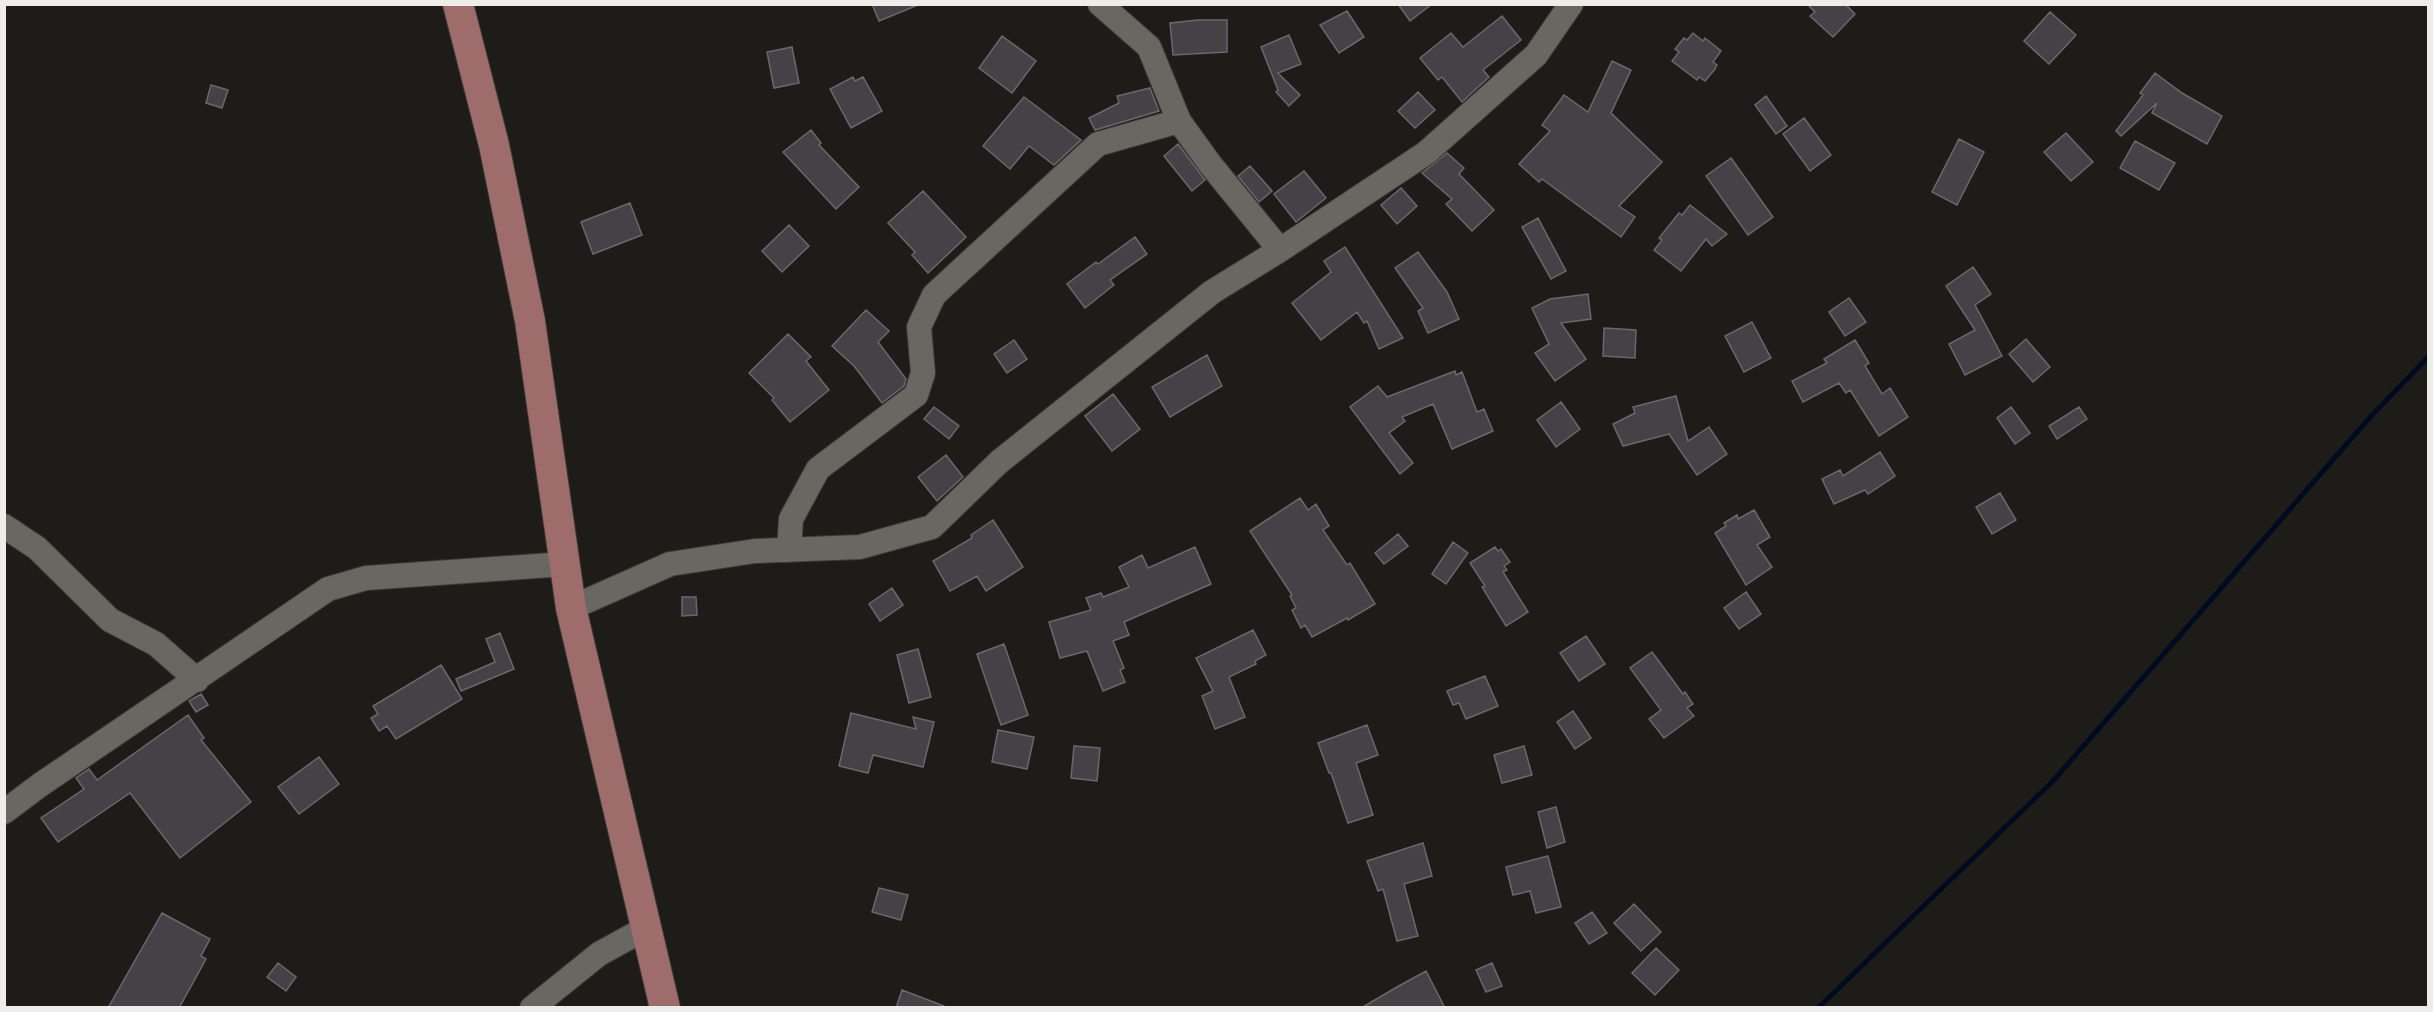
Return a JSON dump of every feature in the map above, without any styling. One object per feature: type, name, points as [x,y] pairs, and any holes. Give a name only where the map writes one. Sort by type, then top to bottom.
[{"type":"main road","points":[[458,4],[494,145],[530,321],[571,608],[648,927],[665,1008]]},
{"type":"street","points":[[1100,4],[1149,47],[1179,121],[1210,164],[1280,250]]},
{"type":"street","points":[[571,608],[670,564],[755,551],[860,547],[932,527],[999,462],[1212,292],[1280,250],[1426,153],[1536,55],[1571,4]]},
{"type":"street","points":[[789,550],[791,519],[818,468],[916,395],[923,373],[919,327],[934,295],[1098,144],[1179,121]]},
{"type":"street","points":[[4,526],[37,548],[110,620],[156,644],[197,680]]},
{"type":"street","points":[[4,812],[40,784],[197,680],[328,589],[366,578],[565,564]]},
{"type":"street","points":[[532,1008],[599,954],[648,927]]},
{"type":"building","points":[[872,4],[918,4],[918,5],[879,21]]},
{"type":"building","points":[[1398,4],[1432,4],[1410,21]]},
{"type":"building","points":[[1807,4],[1845,4],[1855,14],[1833,37],[1810,16],[1815,12]]},
{"type":"building","points":[[1347,11],[1364,37],[1339,53],[1320,25]]},
{"type":"building","points":[[2050,12],[2076,35],[2049,64],[2024,41]]},
{"type":"building","points":[[1502,16],[1521,40],[1483,70],[1489,77],[1462,102],[1442,77],[1438,80],[1420,58],[1451,33],[1463,47]]},
{"type":"building","points":[[1227,20],[1227,52],[1173,55],[1170,23]]},
{"type":"building","points":[[1693,33],[1703,41],[1705,38],[1721,51],[1713,62],[1717,65],[1715,69],[1705,81],[1699,77],[1697,80],[1672,61],[1679,52],[1675,49],[1684,38],[1687,40]]},
{"type":"building","points":[[1289,35],[1301,64],[1278,73],[1300,95],[1289,106],[1276,92],[1278,90],[1261,47]]},
{"type":"building","points":[[1002,36],[1036,61],[1012,93],[979,68]]},
{"type":"building","points":[[792,47],[799,83],[774,88],[767,52]]},
{"type":"building","points":[[1612,61],[1631,70],[1611,113],[1662,162],[1619,206],[1635,217],[1621,237],[1542,179],[1539,182],[1519,164],[1550,131],[1542,125],[1564,95],[1588,112]]},
{"type":"building","points":[[2155,73],[2182,93],[2222,116],[2207,144],[2152,113],[2157,103],[2121,136],[2116,131],[2143,95],[2140,93]]},
{"type":"building","points":[[853,77],[855,81],[863,77],[882,111],[851,128],[830,89]]},
{"type":"building","points":[[211,85],[228,90],[222,108],[206,103]]},
{"type":"building","points":[[1150,88],[1159,111],[1095,130],[1089,118],[1119,103],[1117,96]]},
{"type":"building","points":[[1418,92],[1435,110],[1415,128],[1398,111]]},
{"type":"building","points":[[1766,96],[1787,126],[1776,134],[1755,105]]},
{"type":"building","points":[[1024,97],[1081,140],[1054,165],[1029,146],[1010,169],[983,146]]},
{"type":"building","points":[[1804,118],[1831,155],[1810,171],[1783,134]]},
{"type":"building","points":[[811,130],[821,143],[819,145],[859,187],[836,209],[783,152]]},
{"type":"building","points":[[2066,133],[2093,162],[2071,181],[2044,152]]},
{"type":"building","points":[[1959,139],[1984,152],[1957,205],[1932,192]]},
{"type":"building","points":[[2135,141],[2175,163],[2159,190],[2120,168]]},
{"type":"building","points":[[1178,144],[1205,180],[1192,191],[1164,156]]},
{"type":"building","points":[[1447,153],[1464,168],[1459,174],[1494,210],[1472,231],[1446,204],[1452,199],[1422,173]]},
{"type":"building","points":[[1731,158],[1773,217],[1748,235],[1706,176]]},
{"type":"building","points":[[1250,166],[1272,191],[1259,202],[1238,176]]},
{"type":"building","points":[[1304,171],[1326,198],[1296,222],[1274,194]]},
{"type":"building","points":[[1401,188],[1417,206],[1397,224],[1381,205]]},
{"type":"building","points":[[923,191],[966,237],[928,273],[912,255],[915,252],[888,223]]},
{"type":"building","points":[[630,203],[642,235],[593,254],[581,222]]},
{"type":"building","points":[[1690,205],[1727,234],[1712,246],[1706,239],[1681,271],[1654,250],[1662,240],[1659,238],[1679,213],[1682,215]]},
{"type":"building","points":[[1538,218],[1566,271],[1551,279],[1522,227]]},
{"type":"building","points":[[789,225],[809,246],[782,272],[762,251]]},
{"type":"building","points":[[1135,237],[1147,254],[1110,280],[1114,285],[1085,308],[1067,284]]},
{"type":"building","points":[[1345,247],[1403,338],[1379,349],[1367,321],[1364,323],[1357,312],[1321,340],[1292,303],[1331,272],[1324,261]]},
{"type":"building","points":[[1418,252],[1447,292],[1459,319],[1428,333],[1418,311],[1423,308],[1395,268]]},
{"type":"building","points":[[1973,267],[1991,294],[1975,305],[2002,356],[1965,375],[1949,344],[1975,330],[1946,286]]},
{"type":"building","points":[[1588,294],[1591,319],[1561,323],[1586,359],[1555,381],[1535,353],[1549,344],[1532,308],[1550,299]]},
{"type":"building","points":[[1849,298],[1866,322],[1845,336],[1829,312]]},
{"type":"building","points":[[866,310],[889,331],[878,342],[906,379],[904,386],[882,403],[854,366],[832,346]]},
{"type":"building","points":[[1752,322],[1771,358],[1744,372],[1725,336]]},
{"type":"building","points":[[1604,328],[1636,330],[1635,358],[1603,356]]},
{"type":"building","points":[[788,334],[811,357],[806,361],[829,390],[790,422],[772,400],[774,398],[749,373]]},
{"type":"building","points":[[2026,339],[2050,367],[2033,382],[2009,354]]},
{"type":"building","points":[[1014,340],[1027,359],[1007,373],[994,354]]},
{"type":"building","points":[[1855,340],[1869,363],[1865,366],[1882,394],[1890,388],[1908,417],[1879,436],[1850,390],[1846,393],[1839,383],[1803,402],[1792,381],[1827,363],[1824,359]]},
{"type":"building","points":[[1207,355],[1222,386],[1170,417],[1152,387]]},
{"type":"building","points":[[1455,371],[1456,375],[1462,372],[1477,412],[1484,409],[1493,431],[1452,449],[1433,404],[1402,417],[1405,421],[1389,433],[1413,463],[1400,474],[1350,407],[1378,386],[1387,397]]},
{"type":"building","points":[[1113,394],[1140,429],[1112,451],[1085,416]]},
{"type":"building","points":[[1676,396],[1688,441],[1709,427],[1727,454],[1697,475],[1669,434],[1623,446],[1613,424],[1635,413],[1633,407]]},
{"type":"building","points":[[1561,402],[1580,429],[1556,447],[1537,420]]},
{"type":"building","points":[[934,407],[959,426],[949,439],[924,419]]},
{"type":"building","points":[[2011,407],[2030,433],[2015,444],[1997,418]]},
{"type":"building","points":[[2079,407],[2087,419],[2057,439],[2049,426]]},
{"type":"building","points":[[1880,452],[1895,476],[1868,494],[1865,490],[1834,504],[1822,479],[1840,470],[1843,476]]},
{"type":"building","points":[[946,455],[963,477],[937,501],[918,477]]},
{"type":"building","points":[[2000,493],[2016,520],[1992,534],[1976,507]]},
{"type":"building","points":[[1300,498],[1308,510],[1316,504],[1329,526],[1323,530],[1347,565],[1350,563],[1375,604],[1312,637],[1305,625],[1301,628],[1292,610],[1296,608],[1290,596],[1292,595],[1250,531]]},
{"type":"building","points":[[1754,510],[1770,537],[1757,545],[1772,567],[1746,585],[1715,533],[1726,526],[1724,523],[1737,515],[1738,519]]},
{"type":"building","points":[[993,520],[1023,567],[986,591],[977,576],[950,591],[933,561],[972,538],[971,535]]},
{"type":"building","points":[[1398,534],[1408,546],[1384,564],[1375,553]]},
{"type":"building","points":[[1453,542],[1468,553],[1446,584],[1432,574]]},
{"type":"building","points":[[1195,547],[1211,584],[1124,622],[1129,635],[1113,641],[1124,668],[1120,670],[1125,682],[1103,691],[1087,651],[1060,658],[1049,622],[1091,610],[1086,598],[1101,593],[1103,597],[1129,587],[1119,567],[1142,555],[1148,568]]},
{"type":"building","points":[[1495,547],[1498,551],[1501,549],[1510,562],[1504,566],[1507,570],[1503,572],[1528,612],[1506,626],[1470,563]]},
{"type":"building","points":[[892,588],[903,605],[880,621],[869,604]]},
{"type":"building","points":[[1746,592],[1761,614],[1739,629],[1724,608]]},
{"type":"building","points":[[682,597],[696,597],[697,615],[682,616]]},
{"type":"building","points":[[1253,630],[1266,655],[1255,661],[1256,664],[1229,677],[1245,717],[1215,729],[1202,696],[1213,691],[1196,658]]},
{"type":"building","points":[[500,633],[514,669],[461,691],[456,679],[495,662],[486,639]]},
{"type":"building","points":[[1586,636],[1605,664],[1579,681],[1560,653]]},
{"type":"building","points":[[1004,644],[1028,715],[1001,725],[977,654]]},
{"type":"building","points":[[918,649],[931,697],[909,703],[897,655]]},
{"type":"building","points":[[1652,652],[1693,704],[1687,708],[1694,716],[1664,738],[1649,719],[1661,710],[1630,668]]},
{"type":"building","points":[[441,665],[462,699],[396,739],[387,726],[379,731],[371,718],[378,714],[373,706]]},
{"type":"building","points":[[1485,676],[1498,706],[1466,719],[1459,703],[1453,705],[1447,691]]},
{"type":"building","points":[[201,694],[208,705],[196,712],[189,701]]},
{"type":"building","points":[[1573,711],[1591,738],[1575,749],[1557,722]]},
{"type":"building","points":[[851,713],[916,729],[913,717],[934,722],[923,767],[873,755],[868,773],[839,766]]},
{"type":"building","points":[[188,715],[204,738],[201,740],[251,802],[180,858],[130,793],[58,842],[41,818],[84,789],[76,778],[89,769],[97,780]]},
{"type":"building","points":[[1367,725],[1378,755],[1356,763],[1373,815],[1348,823],[1318,743]]},
{"type":"building","points":[[998,730],[1034,737],[1027,769],[992,762]]},
{"type":"building","points":[[1074,746],[1100,748],[1097,781],[1071,778]]},
{"type":"building","points":[[1524,746],[1532,775],[1502,783],[1494,755]]},
{"type":"building","points":[[319,757],[339,784],[299,814],[278,787]]},
{"type":"building","points":[[1556,807],[1565,842],[1547,848],[1538,812]]},
{"type":"building","points":[[1423,843],[1432,876],[1404,884],[1418,936],[1397,941],[1383,889],[1378,891],[1367,861]]},
{"type":"building","points":[[1548,856],[1561,907],[1536,913],[1530,891],[1513,895],[1506,867]]},
{"type":"building","points":[[879,888],[908,895],[901,920],[872,912]]},
{"type":"building","points":[[1634,904],[1661,932],[1641,951],[1614,923]]},
{"type":"building","points":[[1592,912],[1607,933],[1589,944],[1575,923]]},
{"type":"building","points":[[162,913],[210,939],[201,956],[206,959],[179,1008],[108,1008]]},
{"type":"building","points":[[1656,948],[1679,970],[1655,995],[1632,973]]},
{"type":"building","points":[[278,963],[296,977],[286,991],[267,977]]},
{"type":"building","points":[[1492,963],[1502,986],[1486,992],[1476,970]]},
{"type":"building","points":[[1426,971],[1445,1008],[1361,1008],[1397,987]]},
{"type":"building","points":[[902,990],[944,1006],[944,1008],[896,1008]]},
{"type":"waterway","points":[[1818,1008],[2053,781],[2372,415],[2428,357]]}]
